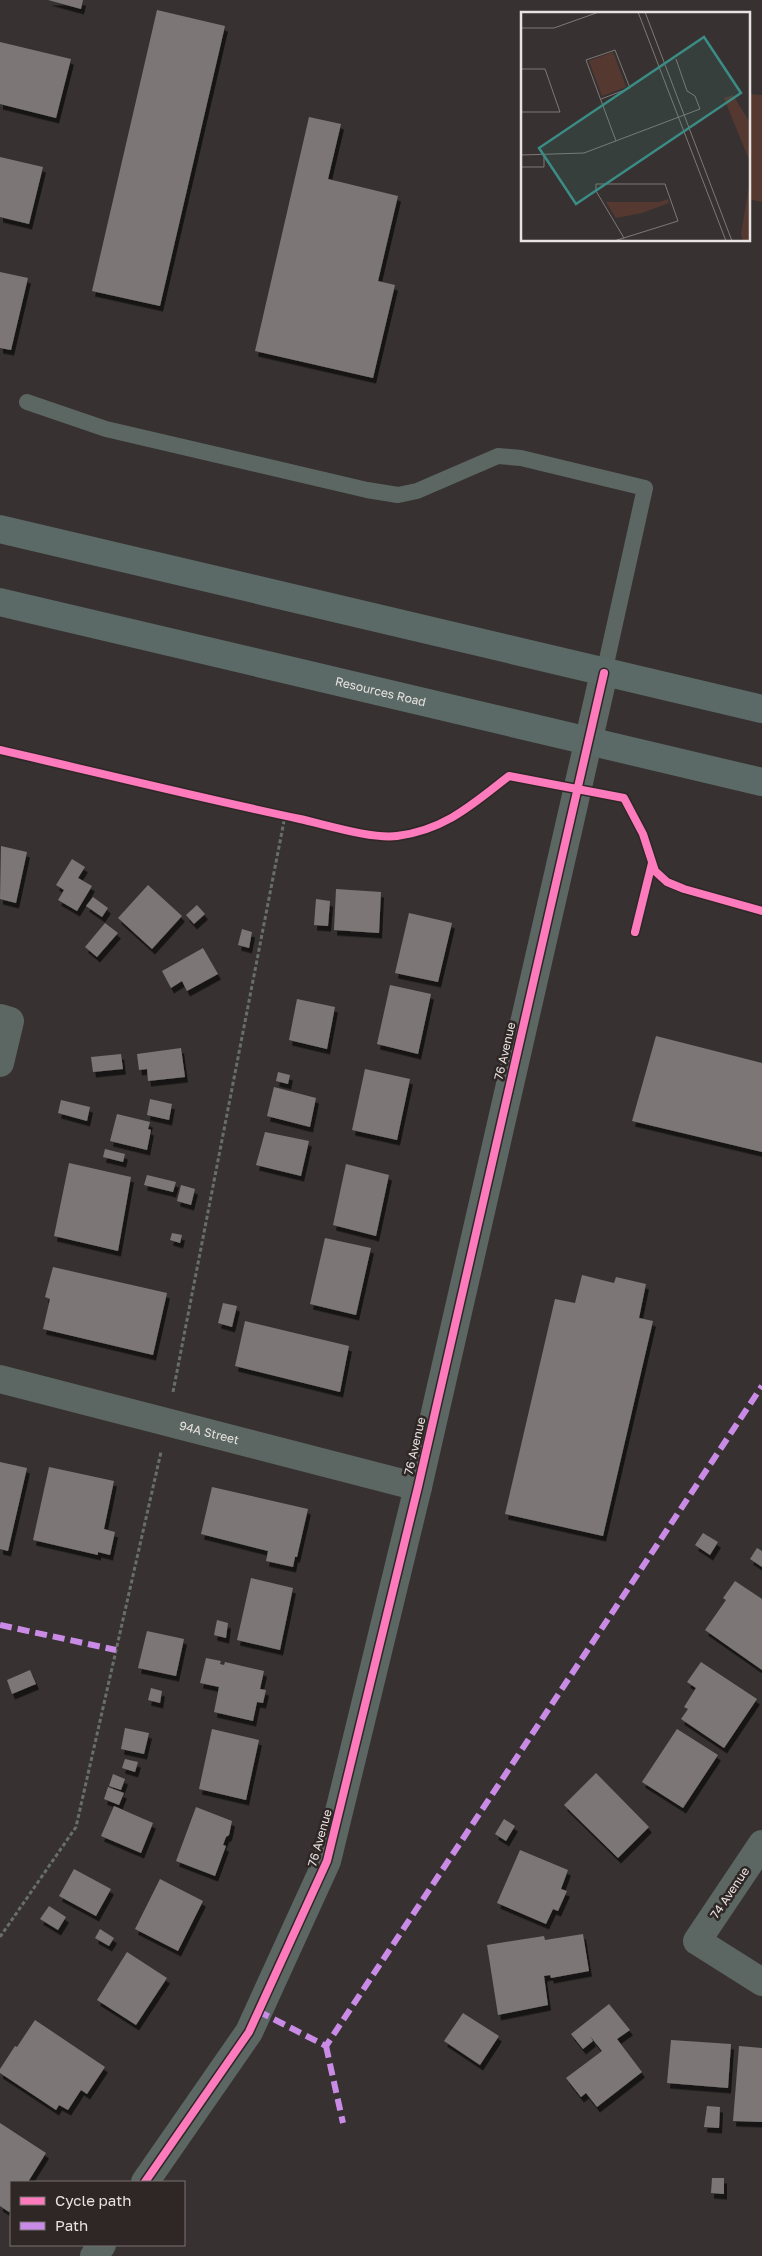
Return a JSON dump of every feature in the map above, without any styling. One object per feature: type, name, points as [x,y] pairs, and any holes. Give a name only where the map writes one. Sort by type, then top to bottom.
[{"type":"main road","points":[[0,529],[762,709]]},
{"type":"main road","name":"Resources Road","points":[[0,602],[762,782]]},
{"type":"street","name":"76 Avenue","points":[[146,2181],[248,2032],[327,1861],[418,1487],[604,673]]},
{"type":"street","points":[[0,1063],[5,1020]]},
{"type":"street","name":"94A Street","points":[[0,1379],[418,1487]]},
{"type":"street","name":"74 Avenue","points":[[762,1844],[697,1941],[762,1982]]},
{"type":"lane","points":[[27,402],[106,429],[390,494],[398,495],[417,491],[498,456],[521,458],[646,488],[604,673]]},
{"type":"path","points":[[276,814],[295,818]]},
{"type":"path","points":[[0,1937],[76,1827],[168,1422],[285,816]]},
{"type":"shaded area","points":[[750,94],[762,95],[762,202],[750,199]]},
{"type":"building","points":[[48,0],[83,0],[81,9]]},
{"type":"building","points":[[157,10],[225,26],[160,306],[92,291]]},
{"type":"building","points":[[0,42],[71,59],[56,118],[0,104]]},
{"type":"building","points":[[309,117],[341,124],[328,179],[398,196],[378,281],[395,285],[373,378],[255,351]]},
{"type":"building","points":[[0,157],[43,167],[29,224],[0,217]]},
{"type":"building","points":[[0,272],[28,278],[11,350],[0,348]]},
{"type":"building","points":[[1,846],[27,852],[16,903],[0,899]]},
{"type":"building","points":[[72,859],[85,867],[78,878],[92,886],[77,911],[58,900],[64,890],[56,885]]},
{"type":"building","points":[[148,885],[182,916],[152,949],[118,918]]},
{"type":"building","points":[[336,889],[381,892],[379,933],[334,930]]},
{"type":"building","points":[[93,897],[108,908],[102,917],[86,906]]},
{"type":"building","points":[[316,899],[330,901],[328,926],[314,925]]},
{"type":"building","points":[[197,905],[205,914],[194,924],[186,915]]},
{"type":"building","points":[[409,913],[452,923],[438,982],[395,973]]},
{"type":"building","points":[[105,923],[118,933],[97,957],[85,947]]},
{"type":"building","points":[[242,929],[252,932],[249,948],[238,945]]},
{"type":"building","points":[[203,948],[218,974],[187,991],[182,981],[171,988],[162,971]]},
{"type":"building","points":[[390,985],[431,994],[418,1054],[377,1044]]},
{"type":"building","points":[[297,999],[335,1007],[327,1049],[289,1040]]},
{"type":"building","points":[[656,1036],[762,1063],[762,1152],[632,1121]]},
{"type":"building","points":[[181,1048],[185,1077],[148,1081],[147,1069],[139,1070],[137,1054]]},
{"type":"building","points":[[121,1054],[123,1069],[93,1072],[91,1057]]},
{"type":"building","points":[[365,1069],[410,1079],[397,1140],[352,1130]]},
{"type":"building","points":[[278,1072],[290,1075],[288,1084],[276,1081]]},
{"type":"building","points":[[274,1087],[316,1098],[310,1127],[267,1116]]},
{"type":"building","points":[[150,1099],[172,1104],[169,1120],[147,1115]]},
{"type":"building","points":[[61,1100],[90,1107],[87,1121],[58,1113]]},
{"type":"building","points":[[117,1114],[150,1122],[148,1129],[151,1130],[147,1150],[110,1141]]},
{"type":"building","points":[[265,1132],[309,1141],[301,1176],[256,1165]]},
{"type":"building","points":[[105,1149],[125,1154],[123,1162],[103,1157]]},
{"type":"building","points":[[69,1163],[131,1177],[118,1251],[54,1236]]},
{"type":"building","points":[[346,1164],[389,1175],[376,1236],[333,1225]]},
{"type":"building","points":[[147,1175],[176,1182],[173,1192],[144,1185]]},
{"type":"building","points":[[181,1185],[195,1189],[191,1205],[177,1201]]},
{"type":"building","points":[[172,1233],[182,1235],[180,1243],[170,1240]]},
{"type":"building","points":[[325,1238],[371,1248],[356,1315],[310,1304]]},
{"type":"building","points":[[53,1267],[167,1293],[153,1355],[43,1329],[50,1299],[45,1297]]},
{"type":"building","points":[[582,1275],[614,1283],[616,1277],[646,1284],[639,1318],[653,1321],[603,1536],[505,1514],[555,1299],[575,1303]]},
{"type":"building","points":[[223,1303],[237,1306],[232,1327],[218,1323]]},
{"type":"building","points":[[245,1321],[349,1346],[340,1392],[235,1366]]},
{"type":"building","points":[[0,1462],[27,1468],[8,1551],[0,1549]]},
{"type":"building","points":[[49,1467],[114,1481],[104,1529],[115,1532],[110,1555],[98,1552],[98,1555],[33,1540]]},
{"type":"building","points":[[212,1487],[308,1509],[293,1567],[266,1561],[268,1551],[201,1534]]},
{"type":"building","points":[[703,1533],[718,1542],[710,1555],[695,1545]]},
{"type":"building","points":[[757,1548],[762,1551],[762,1567],[750,1559]]},
{"type":"building","points":[[251,1578],[293,1588],[280,1650],[237,1640]]},
{"type":"building","points":[[735,1581],[762,1599],[762,1670],[705,1630],[726,1600],[723,1598]]},
{"type":"building","points":[[217,1620],[228,1623],[226,1638],[214,1635]]},
{"type":"building","points":[[147,1631],[184,1639],[176,1676],[138,1668]]},
{"type":"building","points":[[206,1658],[221,1661],[220,1664],[224,1665],[225,1662],[264,1671],[260,1689],[266,1690],[263,1703],[257,1702],[253,1721],[214,1712],[219,1687],[200,1683]]},
{"type":"building","points":[[701,1662],[757,1699],[724,1748],[681,1719],[688,1709],[684,1707],[696,1688],[687,1682]]},
{"type":"building","points":[[30,1670],[36,1684],[12,1694],[7,1680]]},
{"type":"building","points":[[151,1688],[162,1691],[160,1703],[148,1700]]},
{"type":"building","points":[[125,1728],[149,1733],[144,1754],[121,1749]]},
{"type":"building","points":[[212,1729],[259,1740],[246,1800],[199,1789]]},
{"type":"building","points":[[677,1729],[718,1755],[683,1808],[642,1782]]},
{"type":"building","points":[[125,1759],[138,1762],[135,1772],[122,1768]]},
{"type":"building","points":[[596,1773],[649,1827],[618,1858],[564,1805]]},
{"type":"building","points":[[113,1774],[125,1779],[121,1790],[109,1786]]},
{"type":"building","points":[[108,1787],[124,1793],[119,1805],[104,1799]]},
{"type":"building","points":[[114,1806],[153,1823],[141,1853],[101,1836]]},
{"type":"building","points":[[196,1807],[232,1821],[229,1835],[226,1837],[223,1845],[226,1846],[215,1876],[176,1861]]},
{"type":"building","points":[[504,1819],[515,1826],[506,1841],[495,1834]]},
{"type":"building","points":[[520,1850],[568,1870],[561,1889],[567,1891],[558,1911],[553,1909],[546,1924],[497,1903]]},
{"type":"building","points":[[74,1869],[111,1889],[96,1916],[59,1896]]},
{"type":"building","points":[[160,1879],[203,1901],[178,1951],[135,1929]]},
{"type":"building","points":[[49,1906],[66,1917],[58,1930],[40,1919]]},
{"type":"building","points":[[100,1929],[114,1938],[109,1946],[95,1938]]},
{"type":"building","points":[[583,1934],[589,1971],[551,1978],[550,1975],[544,1976],[548,2005],[498,2015],[487,1945],[544,1936],[545,1940]]},
{"type":"building","points":[[127,1952],[167,1978],[136,2025],[97,2000]]},
{"type":"building","points":[[609,2004],[630,2030],[617,2039],[642,2072],[597,2107],[586,2093],[581,2097],[566,2078],[602,2051],[590,2036],[593,2041],[583,2049],[571,2034]]},
{"type":"building","points":[[463,2013],[499,2036],[480,2065],[444,2041]]},
{"type":"building","points":[[35,2020],[105,2067],[87,2094],[81,2090],[68,2110],[59,2105],[56,2110],[0,2073],[0,2069],[15,2046],[17,2047]]},
{"type":"building","points":[[671,2040],[731,2044],[728,2088],[667,2083]]},
{"type":"building","points":[[739,2046],[762,2048],[762,2122],[733,2121]]},
{"type":"building","points":[[707,2106],[720,2107],[719,2128],[704,2127]]},
{"type":"building","points":[[0,2123],[46,2153],[29,2181],[10,2181],[9,2212],[0,2206]]},
{"type":"building","points":[[712,2178],[724,2178],[724,2194],[711,2193]]},
{"type":"marked path","points":[[258,2011],[326,2046],[762,1386]]},
{"type":"marked path","points":[[0,1625],[116,1650]]},
{"type":"marked path","points":[[326,2046],[343,2123]]},
{"type":"cycle path","points":[[146,2181],[249,2032],[327,1861],[418,1487],[604,673]]},
{"type":"cycle path","points":[[0,750],[349,831],[386,836],[414,833],[444,822],[470,806],[509,776],[624,798],[643,834],[655,871],[667,882],[684,889],[762,911]]},
{"type":"cycle path","points":[[635,932],[652,863]]}]
